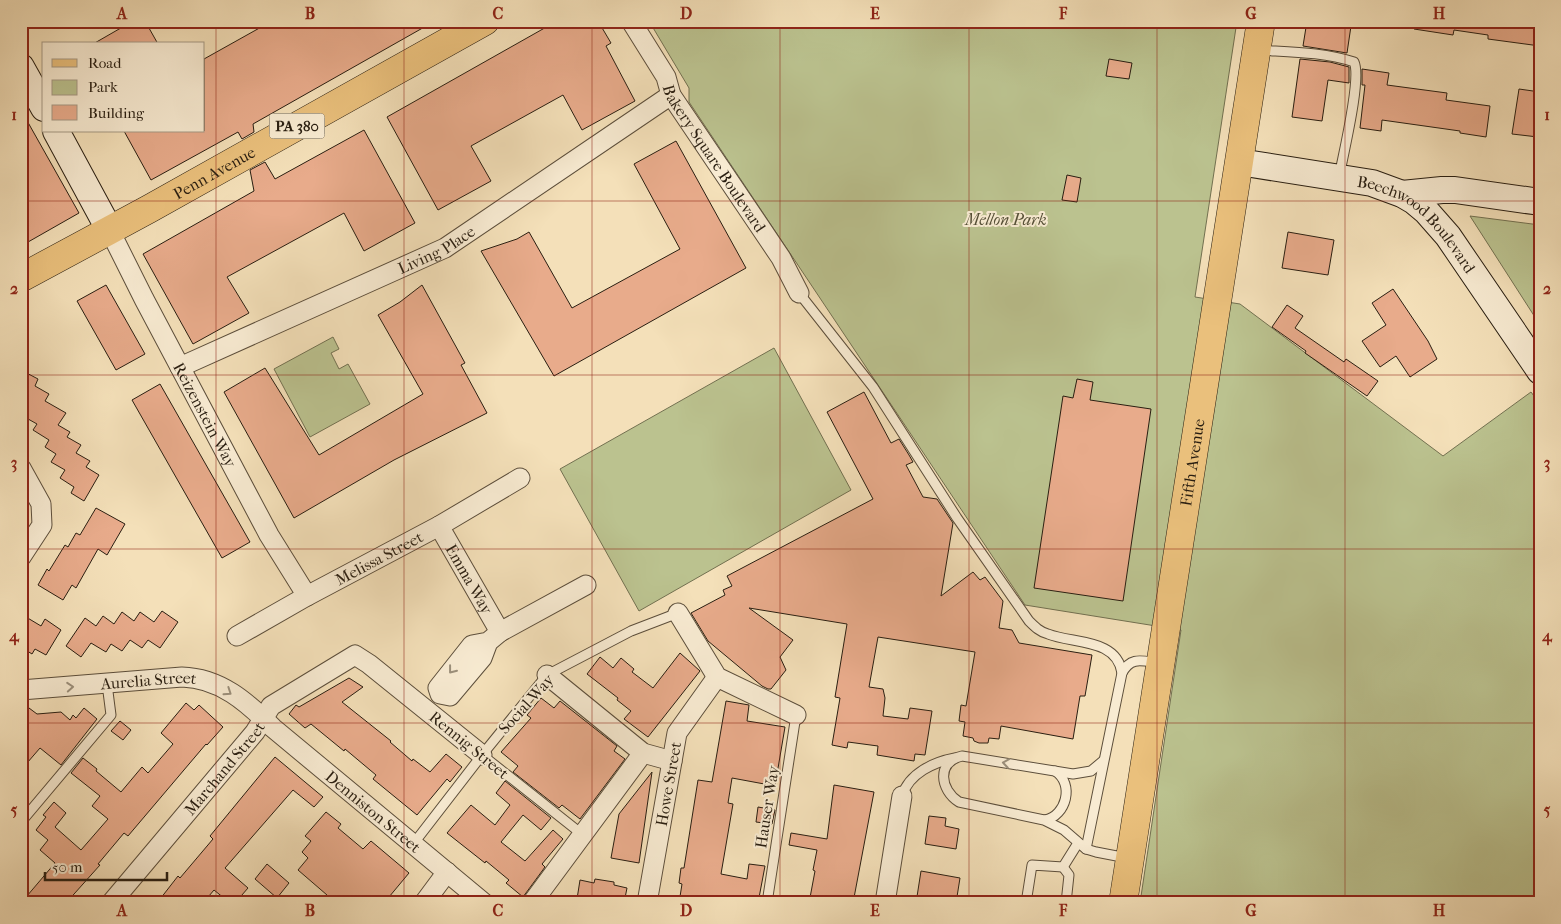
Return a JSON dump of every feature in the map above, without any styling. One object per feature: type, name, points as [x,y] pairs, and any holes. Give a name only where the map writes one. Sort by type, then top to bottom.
[{"type":"main road","name":"Penn Avenue","points":[[21,278],[149,209],[485,21]]},
{"type":"main road","name":"Fifth Avenue","points":[[1123,903],[1260,21]]},
{"type":"main road","points":[[21,67],[42,104]]},
{"type":"main road","points":[[57,132],[109,229]]},
{"type":"main road","name":"Beechwood Boulevard","points":[[1239,162],[1372,182],[1402,194],[1426,211],[1448,236],[1540,371]]},
{"type":"main road","points":[[1402,194],[1455,190],[1540,202]]},
{"type":"street","name":"Bakery Square Boulevard","points":[[632,21],[666,77],[672,95],[781,258],[799,293]]},
{"type":"street","name":"Living Place","points":[[180,367],[445,248],[672,95]]},
{"type":"street","name":"Reizenstein Way","points":[[109,229],[144,300],[269,535],[306,596]]},
{"type":"street","points":[[21,468],[41,504],[42,525],[21,557]]},
{"type":"street","name":"Melissa Street","points":[[237,636],[306,596],[439,526],[520,478]]},
{"type":"street","name":"Emma Way","points":[[439,526],[494,637],[586,585]]},
{"type":"street","points":[[678,614],[717,678],[796,715]]},
{"type":"street","name":"Marchand Street","points":[[111,903],[255,732],[271,706],[355,655]]},
{"type":"street","name":"Rennig Street","points":[[355,655],[369,664],[482,755]]},
{"type":"street","points":[[547,675],[643,753],[672,761]]},
{"type":"street","name":"Aurelia Street","points":[[21,690],[166,678],[197,678],[216,683],[263,718]]},
{"type":"street","name":"Howe Street","points":[[646,903],[677,733],[717,678]]},
{"type":"street","name":"Denniston Street","points":[[263,718],[484,903]]},
{"type":"street","points":[[532,903],[643,753]]},
{"type":"street","points":[[885,903],[902,796]]},
{"type":"street","points":[[424,903],[447,872]]},
{"type":"lane","points":[[1256,50],[1296,52],[1342,58],[1354,62],[1356,67],[1353,98],[1339,177]]},
{"type":"lane","points":[[799,293],[873,387],[957,518],[1029,621],[1039,630],[1049,635],[1101,646],[1110,651],[1117,658],[1121,666],[1122,673],[1104,761],[1082,846],[1063,867]]},
{"type":"lane","name":"Social Way","points":[[414,844],[482,755],[547,675],[631,631],[678,614]]},
{"type":"lane","points":[[1122,673],[1129,663],[1133,661],[1161,663]]},
{"type":"lane","points":[[21,822],[111,715],[107,684]]},
{"type":"lane","name":"Hauser Way","points":[[767,903],[796,715]]},
{"type":"lane","name":"Rennig Street","points":[[482,755],[583,835]]},
{"type":"lane","points":[[902,796],[907,784],[927,767],[955,758],[972,757],[1074,774],[1085,774],[1098,767],[1104,761]]},
{"type":"lane","points":[[955,758],[950,762],[944,773],[945,785],[951,797],[968,805],[1044,820],[1064,830],[1082,846],[1096,852],[1130,858]]},
{"type":"lane","points":[[1044,820],[1057,816],[1062,810],[1064,802],[1066,784],[1058,773],[1054,771]]},
{"type":"lane","points":[[1026,903],[1032,865],[1063,867],[1069,875],[1066,903]]},
{"type":"green space","name":"Mellon Park","points":[[649,21],[1237,21],[1195,297],[1240,304],[1443,456],[1531,392],[1540,404],[1540,903],[1140,903],[1181,630],[1025,605],[689,102],[689,88]]},
{"type":"green space","points":[[1470,216],[1540,225],[1540,325]]},
{"type":"green space","points":[[333,337],[339,349],[331,353],[339,369],[348,364],[370,404],[310,437],[274,369]]},
{"type":"green space","points":[[774,348],[851,490],[639,611],[560,469]]},
{"type":"building","points":[[133,21],[145,21],[157,42],[96,42]]},
{"type":"building","points":[[272,21],[435,21],[253,124],[254,132],[242,139],[238,132],[151,180],[125,132],[205,132],[205,58]]},
{"type":"building","points":[[557,21],[598,21],[611,43],[606,46],[635,101],[582,130],[563,95],[471,146],[491,181],[438,210],[387,117]]},
{"type":"building","points":[[1307,21],[1351,26],[1347,53],[1303,46]]},
{"type":"building","points":[[1414,21],[1540,21],[1540,46],[1488,39],[1488,35],[1454,30],[1453,35],[1414,29]]},
{"type":"building","points":[[1109,59],[1132,63],[1129,79],[1106,76]]},
{"type":"building","points":[[1300,59],[1330,62],[1349,67],[1349,83],[1328,80],[1322,121],[1292,117]]},
{"type":"building","points":[[1362,69],[1389,73],[1387,85],[1447,93],[1446,100],[1490,106],[1486,137],[1460,133],[1460,131],[1382,120],[1381,131],[1360,128],[1365,85],[1362,85]]},
{"type":"building","points":[[1519,89],[1540,92],[1538,137],[1512,134]]},
{"type":"building","points":[[21,110],[79,213],[21,246]]},
{"type":"building","points":[[364,130],[415,223],[364,251],[344,213],[227,277],[249,313],[193,344],[143,254],[254,191],[250,170],[265,162],[275,179]]},
{"type":"building","points":[[676,141],[746,268],[554,376],[481,251],[517,239],[529,232],[572,308],[680,249],[634,164]]},
{"type":"building","points":[[1067,175],[1081,178],[1077,202],[1062,200]]},
{"type":"building","points":[[1288,232],[1334,240],[1328,275],[1282,268]]},
{"type":"building","points":[[106,285],[145,354],[116,370],[77,301]]},
{"type":"building","points":[[422,285],[465,363],[461,365],[487,413],[394,460],[294,518],[224,392],[265,368],[319,455],[423,394],[378,315],[400,302]]},
{"type":"building","points":[[1393,289],[1428,341],[1437,359],[1410,377],[1396,356],[1380,367],[1362,341],[1386,325],[1372,303]]},
{"type":"building","points":[[1287,305],[1303,316],[1295,328],[1344,362],[1346,359],[1378,381],[1367,396],[1305,353],[1306,351],[1272,327]]},
{"type":"building","points":[[21,370],[38,379],[35,386],[49,394],[45,401],[66,413],[58,425],[70,432],[67,437],[81,445],[76,453],[90,461],[86,467],[99,475],[84,501],[71,493],[74,487],[60,478],[65,470],[51,462],[56,454],[45,447],[49,440],[33,430],[37,424],[21,415]]},
{"type":"building","points":[[1077,379],[1093,382],[1090,400],[1151,409],[1123,601],[1034,588],[1063,396],[1073,398]]},
{"type":"building","points":[[160,384],[250,542],[222,558],[132,400]]},
{"type":"building","points":[[864,392],[891,443],[899,439],[913,462],[906,465],[923,497],[937,499],[953,523],[941,596],[973,572],[980,580],[985,577],[1003,601],[999,628],[1012,630],[1019,643],[1092,655],[1085,696],[1080,696],[1073,739],[1001,726],[999,739],[989,738],[988,743],[979,743],[974,741],[973,738],[963,736],[965,722],[959,721],[961,705],[966,706],[975,652],[878,637],[869,687],[883,689],[885,698],[883,716],[908,719],[910,708],[932,711],[925,755],[915,754],[914,761],[877,755],[878,746],[848,742],[847,748],[832,745],[840,698],[835,697],[847,624],[749,608],[793,640],[780,657],[786,670],[771,689],[768,689],[708,641],[691,613],[725,595],[723,590],[732,586],[727,576],[873,499],[827,412]]},
{"type":"building","points":[[96,508],[125,524],[107,555],[98,549],[76,588],[72,585],[63,600],[38,585],[65,545],[68,547],[76,533],[80,535]]},
{"type":"building","points":[[162,611],[178,622],[160,648],[148,640],[142,648],[130,640],[122,651],[111,644],[106,652],[91,643],[81,657],[66,646],[85,618],[96,626],[103,616],[114,624],[122,612],[134,621],[140,612],[154,622]]},
{"type":"building","points":[[21,614],[41,626],[45,619],[61,630],[46,655],[35,649],[32,654],[21,647]]},
{"type":"building","points":[[680,653],[700,671],[648,737],[624,719],[631,711],[617,700],[618,698],[587,674],[600,657],[613,668],[621,658],[634,669],[632,672],[653,688]]},
{"type":"building","points":[[349,678],[363,687],[342,702],[391,741],[412,761],[413,759],[430,772],[446,754],[462,767],[450,782],[447,779],[417,815],[373,779],[376,775],[345,749],[344,751],[311,724],[305,728],[289,714],[296,705],[299,707]]},
{"type":"building","points":[[541,698],[554,708],[560,701],[617,746],[614,751],[625,759],[580,819],[562,805],[559,808],[513,772],[518,766],[501,752],[531,718],[527,715]]},
{"type":"building","points":[[726,701],[749,705],[747,721],[785,727],[775,786],[732,778],[728,803],[733,804],[721,874],[747,879],[749,864],[765,866],[758,903],[679,903],[682,884],[679,883],[681,868],[684,868],[698,780],[712,782]]},
{"type":"building","points":[[186,703],[194,710],[199,705],[223,727],[206,744],[128,836],[124,833],[98,864],[100,865],[66,903],[21,903],[55,863],[40,850],[48,840],[36,830],[46,817],[43,815],[54,802],[66,813],[55,827],[81,850],[108,819],[92,806],[100,796],[71,773],[83,758],[121,792],[142,767],[148,773],[173,744],[161,733]]},
{"type":"building","points":[[29,708],[37,714],[61,712],[70,720],[73,715],[76,718],[84,708],[97,719],[61,765],[40,748],[21,770],[21,718]]},
{"type":"building","points":[[120,721],[131,730],[123,740],[111,731]]},
{"type":"building","points":[[275,757],[323,797],[314,807],[293,790],[225,868],[248,888],[235,903],[230,903],[214,890],[203,903],[157,903],[178,876],[180,878],[213,839],[210,836]]},
{"type":"building","points":[[652,772],[639,863],[611,858],[619,814]]},
{"type":"building","points":[[505,781],[551,818],[541,830],[523,815],[501,842],[525,861],[553,830],[563,839],[542,864],[545,867],[523,897],[506,883],[509,880],[447,833],[471,805],[495,825],[510,805],[496,793]]},
{"type":"building","points":[[834,785],[874,792],[853,903],[809,903],[817,850],[789,845],[791,833],[827,839]]},
{"type":"building","points":[[758,807],[775,810],[772,824],[756,822]]},
{"type":"building","points":[[326,812],[341,824],[338,828],[363,849],[371,841],[409,873],[384,903],[320,903],[327,895],[298,870],[308,858],[302,852],[311,841],[305,836]]},
{"type":"building","points":[[929,816],[946,818],[945,826],[959,829],[956,849],[925,844]]},
{"type":"building","points":[[267,864],[289,883],[277,898],[255,879]]},
{"type":"building","points":[[921,871],[960,878],[956,903],[916,903]]},
{"type":"building","points":[[595,879],[614,882],[614,885],[627,888],[624,903],[585,903],[585,900],[577,899],[580,880],[594,883]]}]
